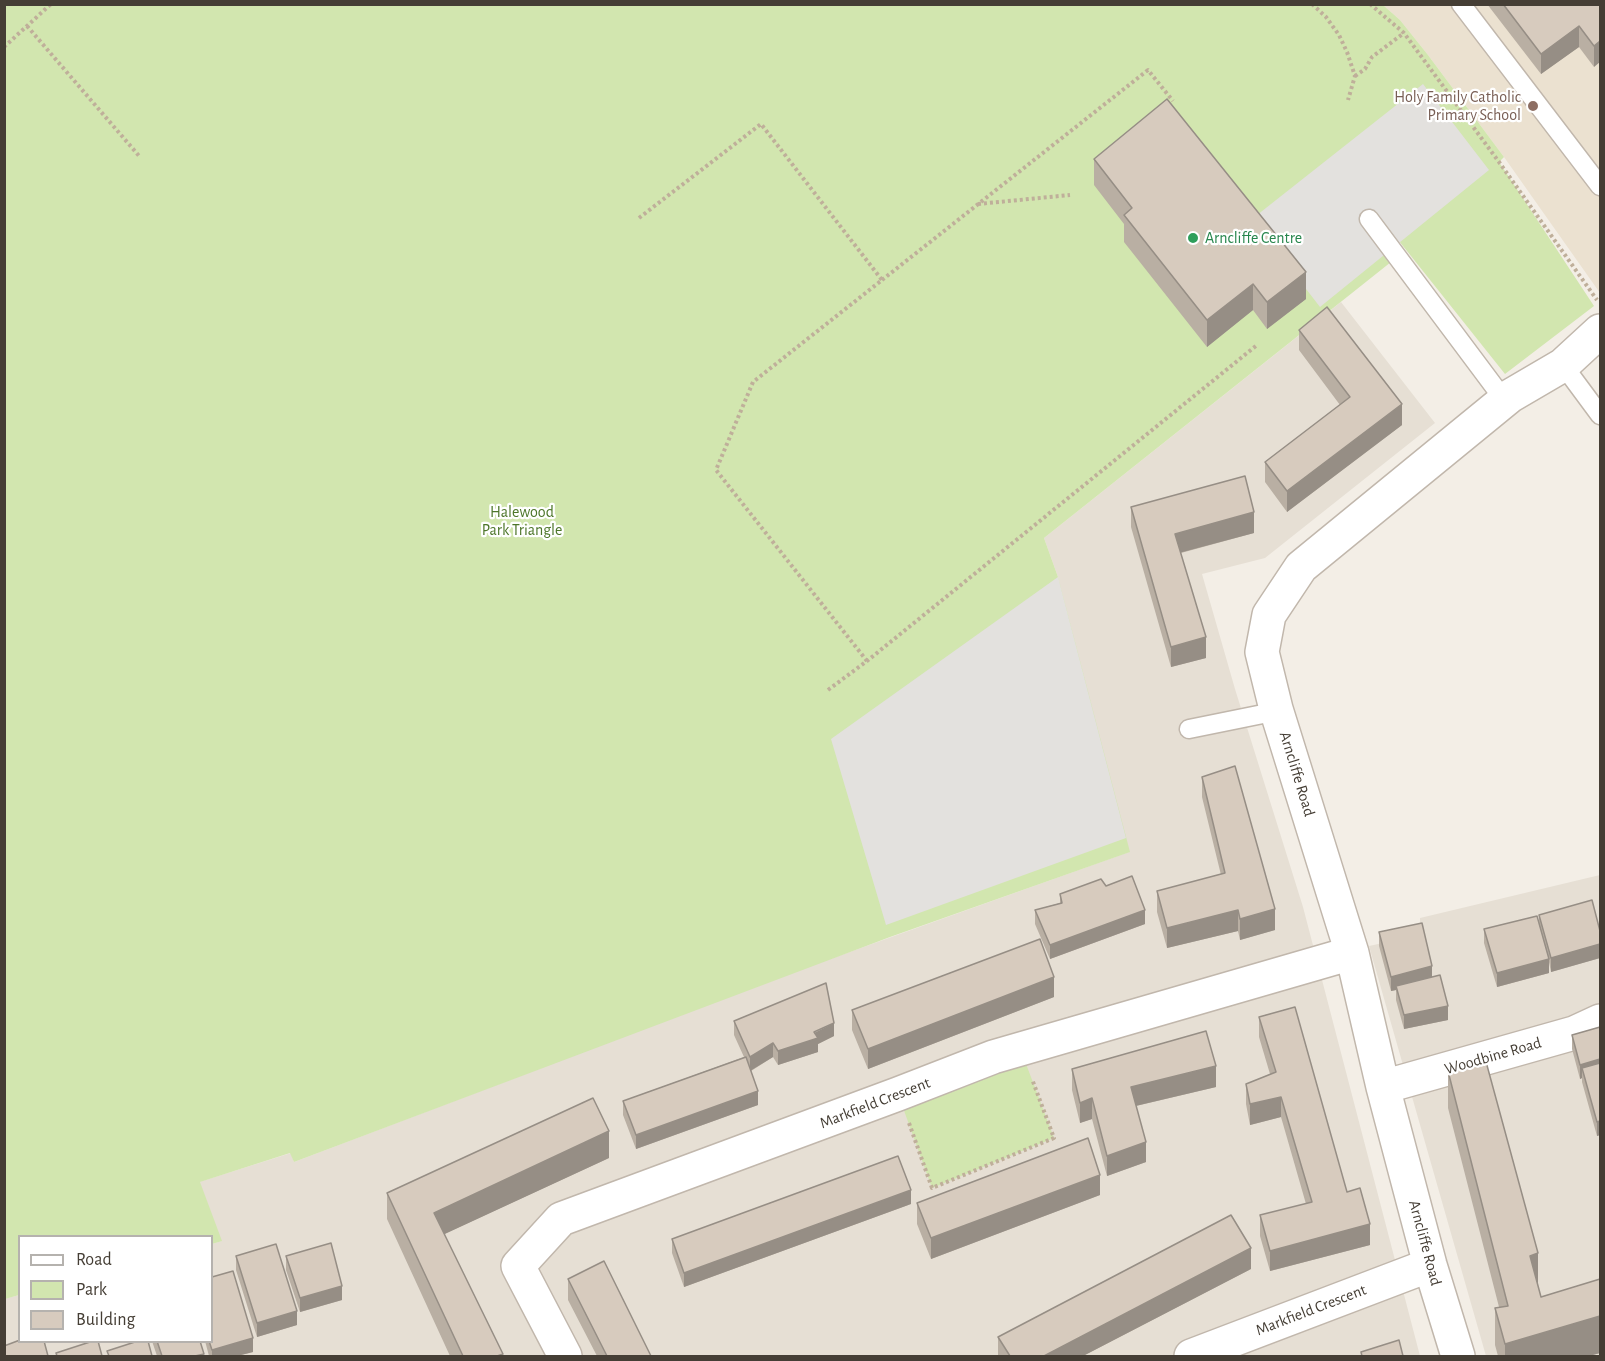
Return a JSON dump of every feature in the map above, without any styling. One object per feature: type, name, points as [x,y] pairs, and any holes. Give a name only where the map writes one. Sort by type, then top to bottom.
[{"type":"street","name":"Arncliffe Road","points":[[1458,1356],[1430,1265],[1383,1087],[1352,953],[1276,709],[1262,652],[1269,615],[1301,567],[1504,400],[1563,365],[1600,331]]},
{"type":"street","name":"Markfield Crescent","points":[[565,1356],[518,1266],[561,1219],[1020,1048],[1352,953]]},
{"type":"street","name":"Woodbine Road","points":[[1383,1087],[1575,1033],[1600,1021]]},
{"type":"street","name":"Markfield Crescent","points":[[1191,1356],[1430,1265]]},
{"type":"lane","points":[[1461,4],[1600,186]]},
{"type":"lane","points":[[1369,219],[1504,400]]},
{"type":"lane","points":[[1563,365],[1600,415]]},
{"type":"lane","points":[[1189,729],[1263,714],[1276,709]]},
{"type":"path","points":[[4,47],[51,4]]},
{"type":"path","points":[[1312,4],[1326,17],[1339,35],[1347,52],[1354,76],[1348,100]]},
{"type":"path","points":[[1370,4],[1404,33],[1499,162],[1600,306]]},
{"type":"path","points":[[27,26],[140,157]]},
{"type":"path","points":[[1354,76],[1365,69],[1372,57],[1404,33]]},
{"type":"path","points":[[867,661],[716,470],[753,382],[1148,70],[1173,101]]},
{"type":"path","points":[[639,218],[761,124],[882,280]]},
{"type":"path","points":[[978,204],[1070,195]]},
{"type":"path","points":[[828,690],[867,661],[1257,345]]},
{"type":"path","points":[[898,1094],[932,1188],[1054,1138],[1020,1048]]},
{"type":"shaded area","name":"Holy Family Catholic Primary School","points":[[1383,5],[1600,5],[1600,293],[1504,157],[1428,55],[1400,20]]},
{"type":"shaded area","points":[[1423,84],[1489,170],[1320,307],[1252,219]]},
{"type":"shaded area","points":[[1341,302],[1435,423],[1265,558],[1202,574],[1303,907],[1420,1356],[5,1356],[4,1299],[18,1295],[18,1343],[213,1343],[213,1244],[221,1241],[199,1182],[291,1153],[294,1162],[788,974],[1129,852],[1058,577],[1044,538]]},
{"type":"shaded area","points":[[1058,577],[1126,838],[886,925],[831,739]]},
{"type":"shaded area","points":[[1600,875],[1600,1356],[1486,1356],[1369,946],[1420,935],[1420,918]]},
{"type":"green space","name":"Halewood Park Triangle","points":[[4,5],[1383,5],[1400,20],[1504,157],[1499,162],[1594,306],[1505,374],[1399,241],[1384,253],[1391,262],[1044,538],[1058,577],[1130,852],[890,937],[294,1162],[290,1153],[200,1182],[222,1241],[213,1244],[213,1235],[18,1235],[18,1295],[5,1299]]},
{"type":"green space","points":[[1020,1048],[1054,1138],[932,1188],[898,1094]]},
{"type":"building","points":[[1503,4],[1600,4],[1600,41],[1594,46],[1579,26],[1541,54]]},
{"type":"building","name":"Arncliffe Centre","points":[[1167,99],[1306,272],[1267,302],[1253,284],[1207,320],[1124,215],[1132,208],[1094,159]]},
{"type":"building","points":[[1327,307],[1402,404],[1287,491],[1265,462],[1350,397],[1299,330]]},
{"type":"building","points":[[1245,476],[1254,512],[1175,534],[1206,637],[1171,647],[1131,507]]},
{"type":"building","points":[[1235,766],[1275,909],[1240,919],[1238,910],[1167,928],[1157,891],[1225,873],[1202,777]]},
{"type":"building","points":[[1132,876],[1145,910],[1050,945],[1035,910],[1062,903],[1060,894],[1101,879],[1106,886]]},
{"type":"building","points":[[1592,900],[1600,931],[1600,944],[1551,958],[1539,915]]},
{"type":"building","points":[[1537,916],[1549,959],[1497,973],[1484,929]]},
{"type":"building","points":[[1422,923],[1432,966],[1391,977],[1379,932]]},
{"type":"building","points":[[1040,939],[1054,977],[868,1049],[852,1010]]},
{"type":"building","points":[[1440,975],[1448,1006],[1404,1015],[1396,986]]},
{"type":"building","points":[[826,983],[834,1023],[814,1032],[818,1038],[778,1051],[773,1043],[750,1057],[734,1021]]},
{"type":"building","points":[[1295,1007],[1347,1192],[1360,1188],[1370,1224],[1270,1251],[1260,1215],[1312,1202],[1281,1097],[1250,1104],[1246,1084],[1276,1072],[1259,1017]]},
{"type":"building","points":[[1600,1027],[1600,1059],[1580,1065],[1572,1035]]},
{"type":"building","points":[[1206,1031],[1216,1066],[1131,1087],[1146,1142],[1107,1156],[1092,1098],[1080,1103],[1072,1069]]},
{"type":"building","points":[[746,1057],[758,1091],[636,1135],[623,1101]]},
{"type":"building","points":[[1485,1058],[1538,1253],[1530,1256],[1541,1297],[1600,1279],[1600,1316],[1505,1344],[1495,1308],[1508,1306],[1448,1071]]},
{"type":"building","points":[[1600,1063],[1600,1121],[1597,1122],[1582,1068]]},
{"type":"building","points":[[593,1098],[609,1131],[434,1213],[503,1354],[463,1356],[387,1193]]},
{"type":"building","points":[[1088,1138],[1100,1175],[931,1238],[917,1203]]},
{"type":"building","points":[[898,1156],[911,1190],[684,1273],[672,1239]]},
{"type":"building","points":[[1231,1215],[1251,1248],[1044,1356],[1010,1356],[998,1337]]},
{"type":"building","points":[[331,1243],[342,1286],[300,1298],[286,1256]]},
{"type":"building","points":[[276,1244],[297,1311],[257,1323],[236,1256]]},
{"type":"building","points":[[604,1261],[651,1356],[607,1356],[568,1279]]},
{"type":"building","points":[[233,1271],[253,1338],[212,1350],[210,1343],[213,1343],[213,1277]]},
{"type":"building","points":[[1399,1340],[1403,1356],[1362,1356],[1361,1352]]},
{"type":"building","points":[[18,1341],[18,1343],[45,1343],[48,1356],[4,1356],[4,1346]]},
{"type":"building","points":[[87,1343],[99,1343],[102,1356],[57,1356],[56,1353]]},
{"type":"building","points":[[132,1343],[149,1343],[152,1356],[109,1356],[107,1351]]},
{"type":"building","points":[[158,1343],[201,1343],[204,1354],[195,1356],[162,1356]]},
{"type":"place","name":"Holy Family Catholic Primary School","points":[[1533,106]]},
{"type":"place","name":"Arncliffe Centre","points":[[1193,238]]}]
